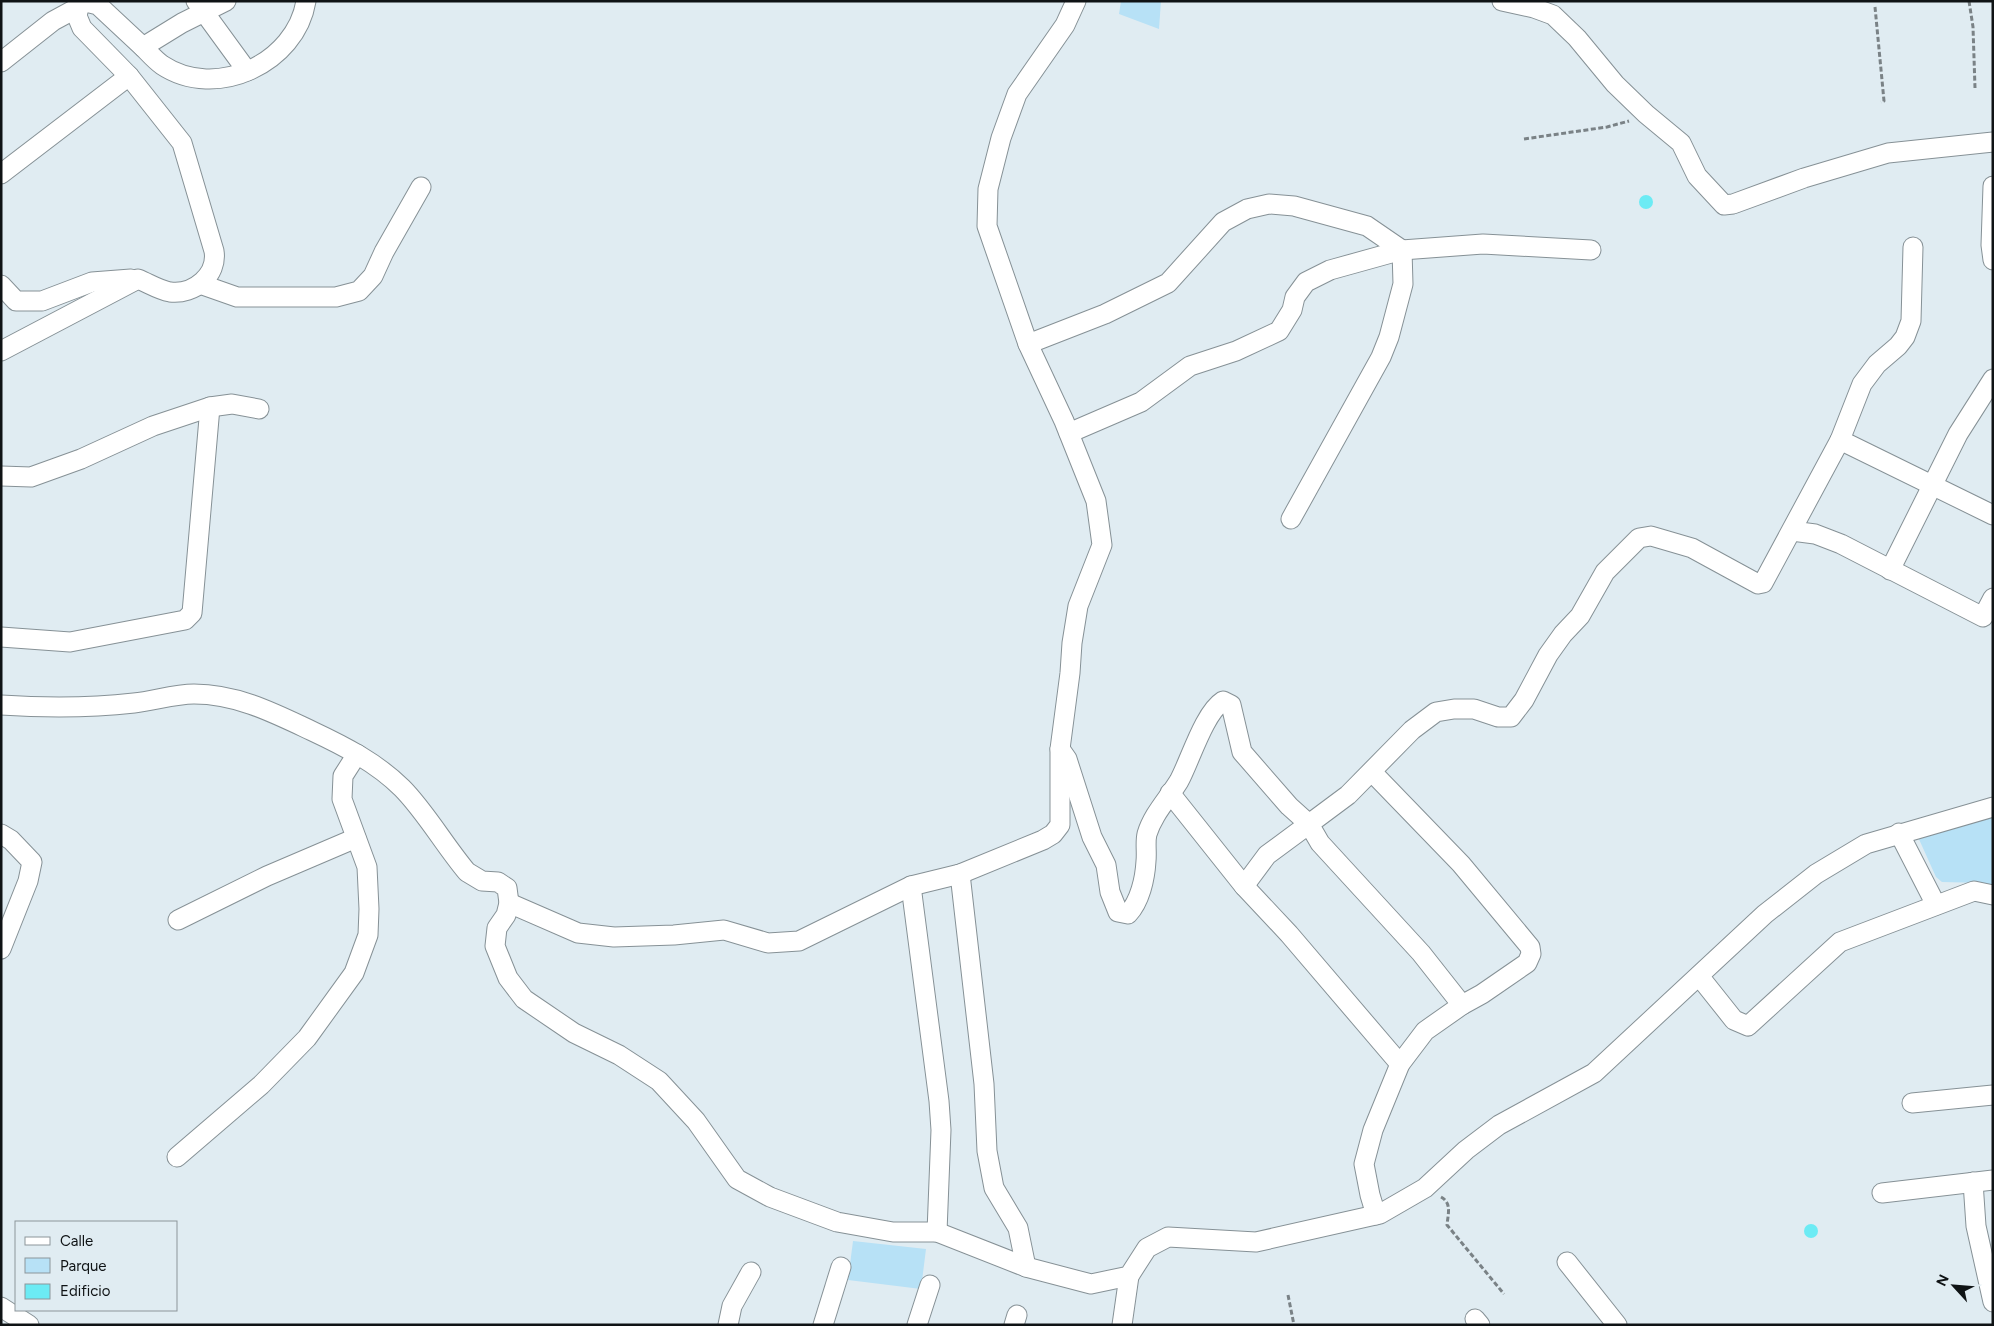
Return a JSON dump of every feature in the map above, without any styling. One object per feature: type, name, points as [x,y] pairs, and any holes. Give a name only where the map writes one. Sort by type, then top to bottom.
[{"type":"street","points":[[143,47],[200,7],[226,1]]},
{"type":"street","points":[[1,62],[53,21],[80,4],[90,2],[98,5],[162,65],[198,78],[236,76],[262,64],[287,43],[297,28],[306,1]]},
{"type":"street","points":[[509,903],[578,932],[614,937],[674,935],[724,930],[768,943],[799,941],[911,886],[960,874],[1053,834],[1060,825],[1060,749],[1072,643],[1078,606],[1102,545],[1096,501],[1069,433],[1028,344],[987,226],[988,189],[1001,138],[1018,94],[1065,26],[1076,1]]},
{"type":"street","points":[[1502,1],[1534,8],[1553,15],[1577,38],[1615,84],[1642,110],[1682,143],[1697,176],[1722,204],[1728,206],[1804,178],[1888,153],[1992,142],[1993,152]]},
{"type":"street","points":[[1,285],[16,302],[42,301],[92,282],[138,279],[168,292],[184,291],[200,284],[212,270],[215,257],[182,143],[128,76],[79,25],[77,16],[80,4]]},
{"type":"street","points":[[200,7],[247,71]]},
{"type":"street","points":[[1,174],[128,76]]},
{"type":"street","points":[[1993,186],[1991,245],[1993,260]]},
{"type":"street","points":[[200,284],[237,297],[336,298],[359,291],[373,276],[388,244],[421,187]]},
{"type":"street","points":[[1028,344],[1105,314],[1168,282],[1223,222],[1254,208],[1269,204],[1294,206],[1358,223],[1366,226],[1402,250]]},
{"type":"street","points":[[1069,433],[1141,402],[1190,366],[1236,351],[1279,331],[1292,310],[1295,297],[1306,282],[1330,270],[1402,250],[1483,244],[1591,250]]},
{"type":"street","points":[[1244,886],[1267,855],[1348,795],[1412,730],[1436,712],[1454,708],[1474,710],[1498,717],[1511,717],[1524,700],[1548,655],[1580,616],[1605,572],[1639,538],[1652,536],[1692,548],[1758,584],[1766,581],[1840,440],[1862,384],[1877,364],[1898,346],[1905,337],[1911,321],[1913,247]]},
{"type":"street","points":[[1291,519],[1381,357],[1389,337],[1403,284],[1402,250]]},
{"type":"street","points":[[1,350],[138,279]]},
{"type":"street","points":[[1890,570],[1958,434],[1993,379]]},
{"type":"street","points":[[1,476],[31,478],[81,459],[153,426],[210,407],[232,404],[259,409]]},
{"type":"street","points":[[1,637],[70,642],[185,620],[190,617],[192,613],[210,407]]},
{"type":"street","points":[[1840,440],[1993,515]]},
{"type":"street","points":[[1792,531],[1815,534],[1841,544],[1983,617],[1993,598]]},
{"type":"street","points":[[1,705],[37,708],[97,707],[136,703],[186,694],[218,695],[262,708],[347,748],[384,772],[403,789],[467,872],[482,881],[503,884],[508,892],[509,903],[506,915],[497,928],[495,946],[508,978],[524,999],[574,1033],[619,1055],[659,1081],[696,1122],[737,1179],[770,1197],[837,1222],[893,1232],[937,1232],[1026,1267],[1091,1284],[1129,1276]]},
{"type":"street","points":[[1060,749],[1068,759],[1092,837],[1106,865],[1110,892],[1118,912],[1128,914],[1134,908],[1141,891],[1146,862],[1147,835],[1158,811],[1178,782],[1204,726],[1217,705],[1223,701],[1231,705],[1242,752],[1289,806],[1309,824],[1320,843],[1422,953],[1462,1005]]},
{"type":"street","points":[[177,1157],[261,1086],[307,1038],[354,973],[368,935],[370,909],[368,866],[342,799],[343,776],[357,754]]},
{"type":"street","points":[[1372,772],[1461,864],[1530,947],[1531,954],[1527,963],[1425,1031],[1400,1064],[1374,1130],[1364,1164],[1376,1215]]},
{"type":"street","points":[[1170,794],[1244,886],[1289,934],[1400,1064]]},
{"type":"street","points":[[1122,1325],[1129,1276],[1147,1248],[1168,1237],[1256,1242],[1376,1215],[1425,1188],[1466,1150],[1499,1125],[1594,1073],[1765,914],[1816,874],[1866,844],[1993,807]]},
{"type":"street","points":[[1899,833],[1936,904]]},
{"type":"street","points":[[1,834],[11,840],[32,862],[28,882],[1,949]]},
{"type":"street","points":[[178,920],[267,876],[356,838]]},
{"type":"street","points":[[960,874],[984,1084],[987,1151],[994,1188],[1018,1228],[1026,1267]]},
{"type":"street","points":[[911,886],[939,1101],[941,1130],[937,1232]]},
{"type":"street","points":[[1699,976],[1734,1020],[1748,1026],[1840,942],[1974,890],[1993,895]]},
{"type":"street","points":[[1912,1103],[1993,1095]]},
{"type":"street","points":[[1882,1193],[1993,1180]]},
{"type":"street","points":[[1973,1182],[1976,1226],[1993,1302]]},
{"type":"street","points":[[1567,1262],[1616,1325]]},
{"type":"street","points":[[824,1325],[841,1267]]},
{"type":"street","points":[[728,1325],[732,1306],[751,1272]]},
{"type":"street","points":[[917,1325],[930,1285]]},
{"type":"street","points":[[1,1307],[29,1325]]},
{"type":"path","points":[[1969,1],[1973,27],[1975,88]]},
{"type":"path","points":[[1875,7],[1884,100],[1882,102]]},
{"type":"path","points":[[1524,139],[1607,127],[1633,119],[1642,110]]},
{"type":"path","points":[[1425,1188],[1446,1200],[1449,1207],[1447,1225],[1504,1294]]},
{"type":"path","points":[[1288,1296],[1294,1325]]},
{"type":"green space","points":[[1121,1],[1161,1],[1159,29],[1119,14]]},
{"type":"green space","points":[[1993,815],[1993,885],[1942,882],[1936,877],[1918,837]]},
{"type":"green space","points":[[853,1241],[926,1249],[921,1289],[848,1280]]},
{"type":"building","points":[[1643,195],[1649,195],[1653,202],[1649,209],[1643,209],[1639,205],[1639,199]]},
{"type":"building","points":[[1811,1224],[1816,1226],[1818,1231],[1816,1236],[1811,1238],[1806,1236],[1804,1231],[1806,1226]]}]
